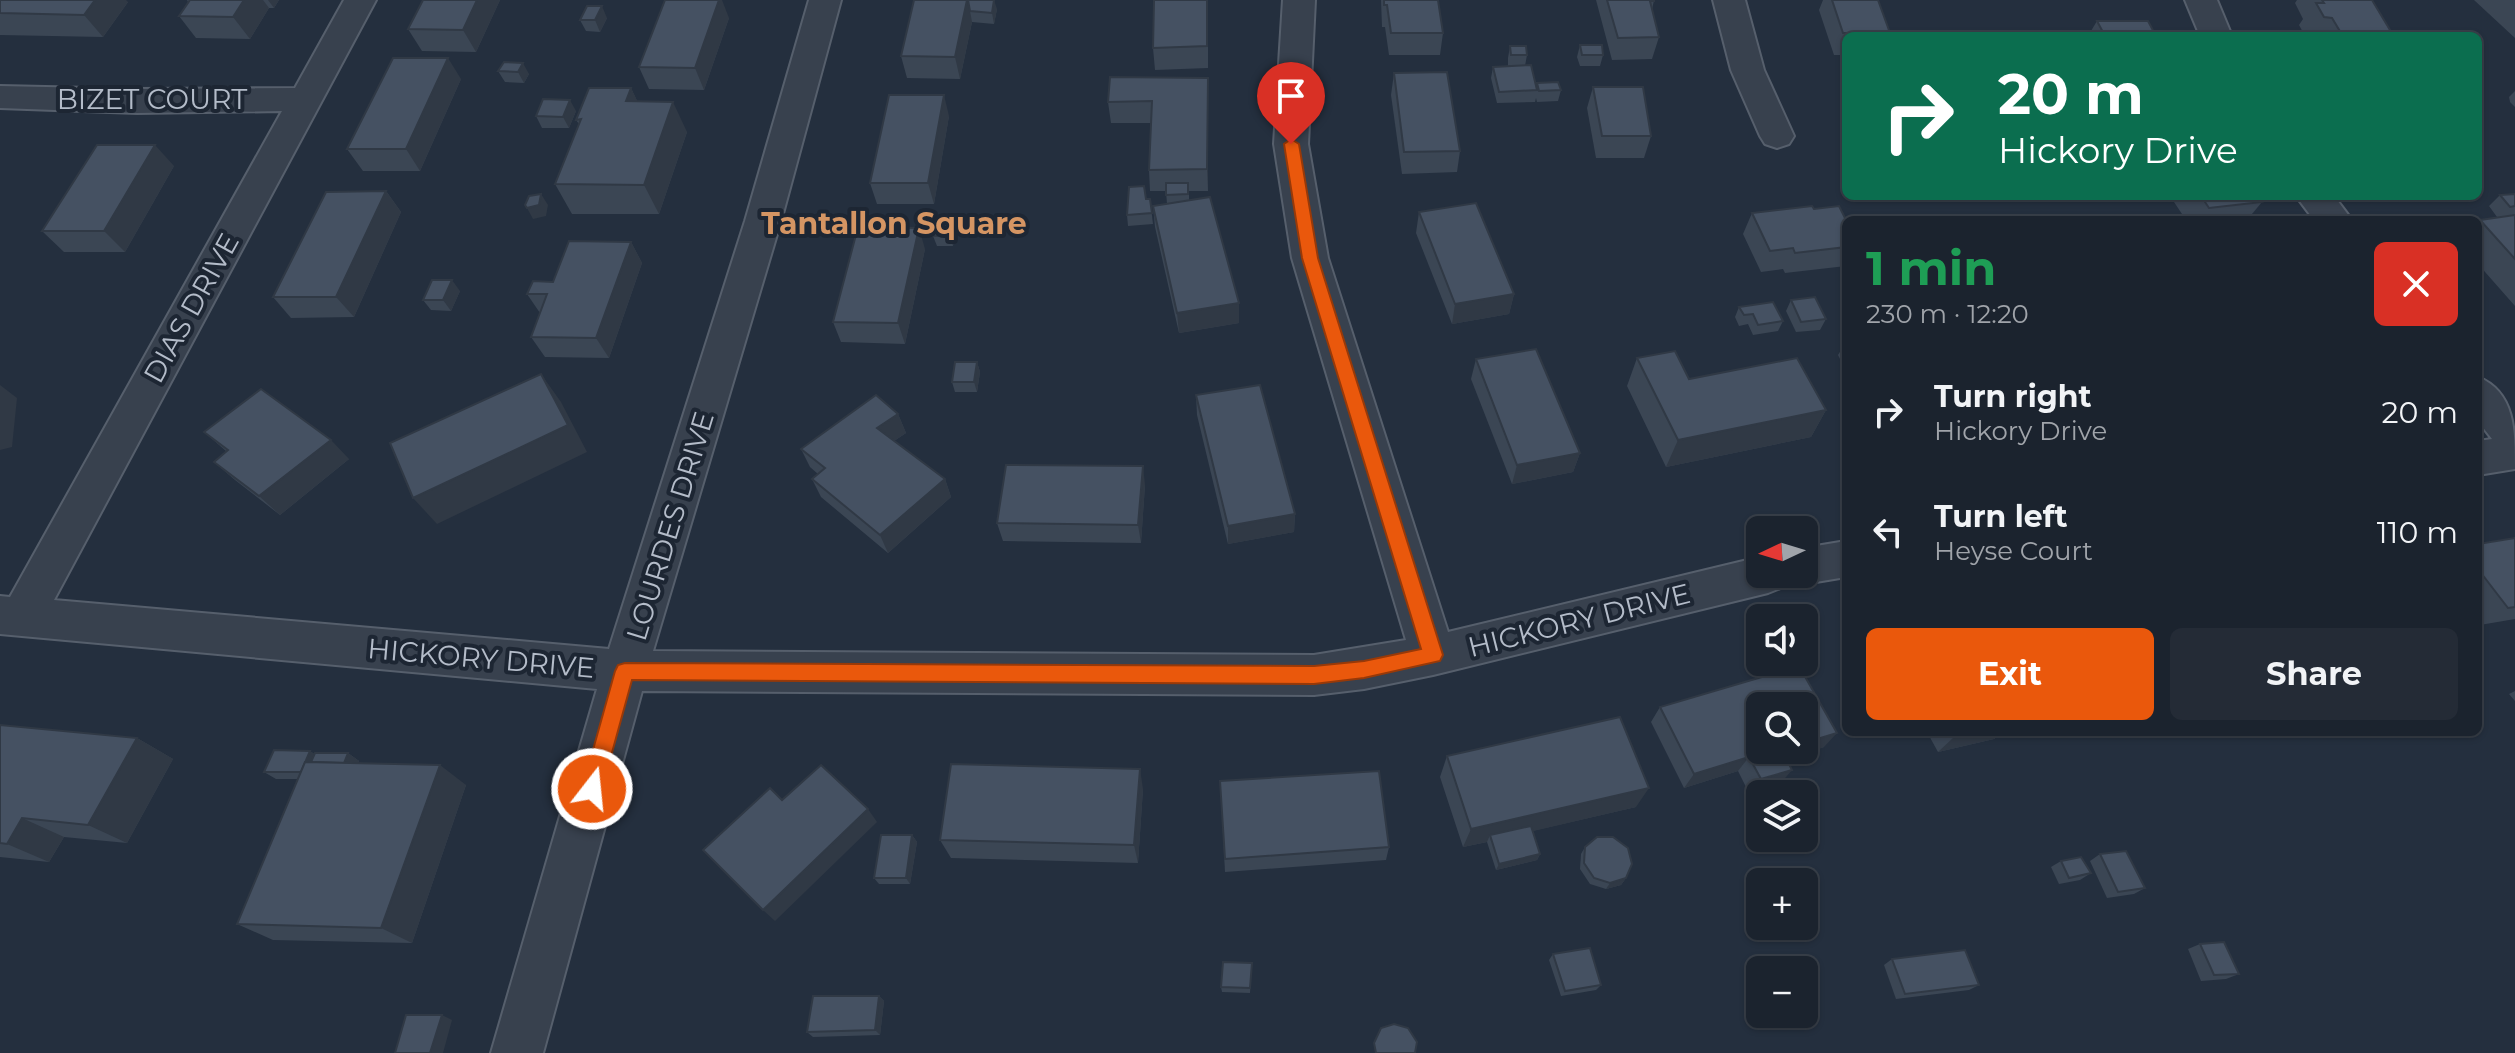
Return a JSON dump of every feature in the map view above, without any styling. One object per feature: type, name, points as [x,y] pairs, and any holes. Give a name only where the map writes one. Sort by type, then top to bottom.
[{"type":"street","name":"DIAS DRIVE","points":[[11,616],[360,0]]},
{"type":"street","name":"LOURDES DRIVE","points":[[517,1053],[625,671],[763,221],[825,0]]},
{"type":"street","points":[[1299,0],[1291,144],[1307,244],[1433,655]]},
{"type":"street","points":[[1729,0],[1738,47],[1753,91],[1777,136]]},
{"type":"street","points":[[2201,0],[2214,32]]},
{"type":"street","name":"BIZET COURT","points":[[0,97],[137,101],[305,99]]},
{"type":"street","points":[[2317,200],[2331,216]]},
{"type":"street","points":[[2482,398],[2515,438]]},
{"type":"street","points":[[2482,457],[2515,452]]},
{"type":"street","points":[[1818,564],[1842,560]]},
{"type":"street","name":"HICKORY DRIVE","points":[[11,616],[625,671],[1314,675],[1433,655],[1746,579]]},
{"type":"building","points":[[0,0],[95,0],[84,15],[0,13]]},
{"type":"building","points":[[190,0],[244,0],[233,17],[179,16]]},
{"type":"building","points":[[423,0],[477,0],[463,30],[408,29]]},
{"type":"building","points":[[665,0],[719,0],[695,68],[639,67]]},
{"type":"building","points":[[914,0],[967,0],[955,57],[901,56]]},
{"type":"building","points":[[968,0],[994,0],[992,13],[970,11]]},
{"type":"building","points":[[1154,0],[1207,0],[1207,46],[1153,48]]},
{"type":"building","points":[[1384,0],[1438,0],[1443,33],[1391,33]]},
{"type":"building","points":[[1607,0],[1654,0],[1650,1],[1659,37],[1618,38]]},
{"type":"building","points":[[1832,0],[1878,0],[1890,32],[1843,32]]},
{"type":"building","points":[[2322,0],[2372,0],[2391,32],[2340,32],[2332,18],[2324,17],[2316,3],[2324,3]]},
{"type":"building","points":[[587,6],[602,6],[595,20],[580,20]]},
{"type":"building","points":[[2097,21],[2148,21],[2154,32],[2103,32]]},
{"type":"building","points":[[1580,45],[1602,45],[1603,55],[1582,55]]},
{"type":"building","points":[[1510,46],[1526,46],[1527,55],[1511,55]]},
{"type":"building","points":[[393,58],[448,58],[406,149],[347,149]]},
{"type":"building","points":[[504,62],[523,63],[518,72],[498,71]]},
{"type":"building","points":[[1531,65],[1537,90],[1499,92],[1493,67]]},
{"type":"building","points":[[1447,72],[1460,151],[1404,152],[1394,73]]},
{"type":"building","points":[[1110,77],[1208,78],[1207,169],[1149,170],[1152,101],[1108,102]]},
{"type":"building","points":[[1558,82],[1561,90],[1539,91],[1537,83]]},
{"type":"building","points":[[1593,87],[1643,87],[1651,136],[1602,136]]},
{"type":"building","points":[[589,88],[631,88],[626,101],[673,102],[644,185],[555,184],[581,119],[576,120]]},
{"type":"building","points":[[889,95],[944,95],[928,183],[870,183]]},
{"type":"building","points":[[543,99],[570,100],[563,117],[536,116]]},
{"type":"building","points":[[97,145],[155,145],[104,231],[42,231]]},
{"type":"building","points":[[1166,183],[1188,183],[1188,194],[1166,195]]},
{"type":"building","points":[[1144,186],[1152,213],[1127,215],[1129,187]]},
{"type":"building","points":[[386,191],[336,297],[273,297],[326,192]]},
{"type":"building","points":[[541,194],[539,205],[527,208],[525,205],[529,196]]},
{"type":"building","points":[[2515,194],[2515,206],[2510,207],[2500,195]]},
{"type":"building","points":[[1210,197],[1239,303],[1177,313],[1153,206]]},
{"type":"building","points":[[2204,200],[2262,202],[2209,208]]},
{"type":"building","points":[[1476,203],[1514,294],[1455,304],[1419,212]]},
{"type":"building","points":[[1839,206],[1844,216],[1842,247],[1795,253],[1793,248],[1770,251],[1752,213]]},
{"type":"building","points":[[2515,215],[2515,259],[2482,222],[2482,220]]},
{"type":"building","points":[[936,218],[953,218],[950,236],[933,236]]},
{"type":"building","points":[[858,227],[919,228],[898,323],[833,322]]},
{"type":"building","points":[[569,241],[631,242],[596,338],[531,337],[547,294],[527,294],[533,281],[553,282]]},
{"type":"building","points":[[432,280],[452,280],[443,300],[423,300]]},
{"type":"building","points":[[1815,297],[1826,319],[1801,322],[1791,300]]},
{"type":"building","points":[[1773,302],[1783,321],[1758,325],[1753,314],[1744,315],[1739,307]]},
{"type":"building","points":[[1536,349],[1580,453],[1517,465],[1476,359]]},
{"type":"building","points":[[1675,351],[1689,379],[1797,358],[1826,410],[1678,440],[1637,358]]},
{"type":"building","points":[[955,362],[977,362],[974,382],[952,382]]},
{"type":"building","points":[[541,374],[568,425],[413,498],[390,443]]},
{"type":"building","points":[[1260,385],[1295,514],[1228,526],[1196,395]]},
{"type":"building","points":[[261,389],[331,440],[259,496],[214,462],[228,450],[204,432]]},
{"type":"building","points":[[876,395],[898,414],[877,428],[945,479],[880,535],[812,479],[825,468],[801,449]]},
{"type":"building","points":[[1006,465],[1143,466],[1138,525],[997,523]]},
{"type":"building","points":[[2515,538],[2515,607],[2508,608],[2482,574],[2482,543]]},
{"type":"building","points":[[1765,676],[1805,676],[1814,692],[1746,692],[1746,758],[1694,774],[1660,707]]},
{"type":"building","points":[[1818,700],[1837,733],[1818,739]]},
{"type":"building","points":[[1620,717],[1649,788],[1471,829],[1447,756]]},
{"type":"building","points":[[0,725],[137,738],[88,825],[22,818],[7,844],[0,843]]},
{"type":"building","points":[[274,750],[310,751],[301,772],[264,772]]},
{"type":"building","points":[[315,753],[348,753],[344,763],[311,762]]},
{"type":"building","points":[[305,762],[440,765],[381,928],[237,924]]},
{"type":"building","points":[[951,764],[1140,769],[1134,845],[940,840]]},
{"type":"building","points":[[1753,764],[1789,764],[1792,770],[1761,779]]},
{"type":"building","points":[[821,765],[868,809],[763,910],[703,850],[770,788],[782,800]]},
{"type":"building","points":[[1379,771],[1389,847],[1225,859],[1220,781]]},
{"type":"building","points":[[1531,826],[1540,854],[1499,864],[1490,835]]},
{"type":"building","points":[[881,835],[912,835],[906,878],[874,878]]},
{"type":"building","points":[[1597,837],[1613,837],[1628,848],[1632,864],[1626,878],[1610,883],[1594,878],[1584,863],[1585,847]]},
{"type":"building","points":[[2126,851],[2145,888],[2118,892],[2100,854]]},
{"type":"building","points":[[2081,857],[2091,873],[2069,878],[2061,861]]},
{"type":"building","points":[[2224,942],[2239,974],[2214,975],[2200,944]]},
{"type":"building","points":[[1590,948],[1601,985],[1565,991],[1553,954]]},
{"type":"building","points":[[1965,950],[1979,985],[1905,994],[1892,959]]},
{"type":"building","points":[[1223,962],[1252,963],[1250,988],[1221,987]]},
{"type":"building","points":[[813,996],[879,996],[875,1030],[807,1032]]},
{"type":"building","points":[[406,1015],[442,1015],[430,1053],[395,1053]]},
{"type":"building","points":[[1394,1024],[1408,1028],[1417,1042],[1415,1053],[1376,1053],[1374,1043],[1381,1028]]},
{"type":"district","name":"Tantallon Square","points":[[894,224]]},
{"type":"route","points":[[592,789],[625,671],[1314,675],[1433,655],[1310,258],[1298,201],[1291,144]]}]
